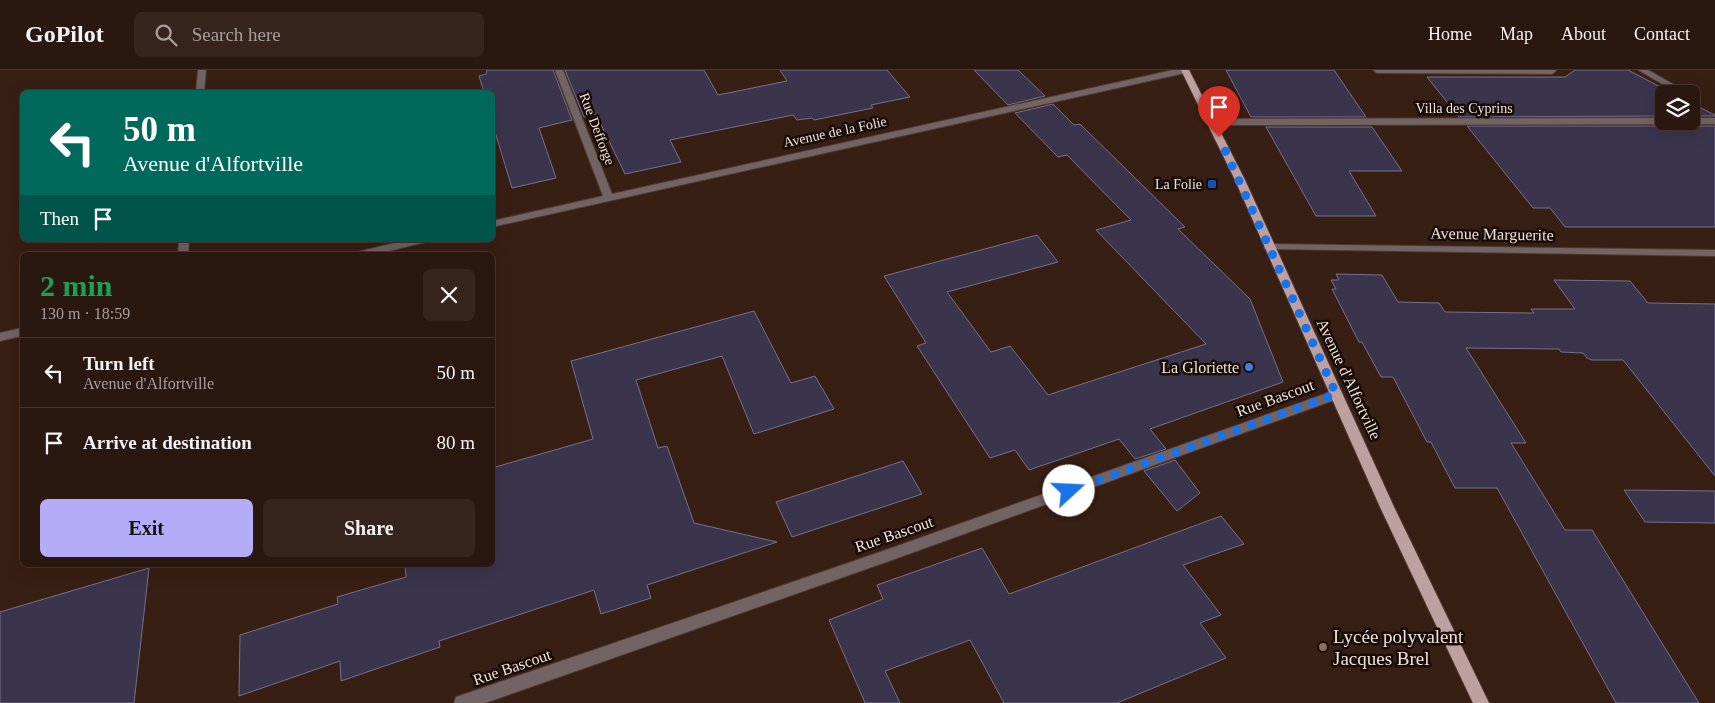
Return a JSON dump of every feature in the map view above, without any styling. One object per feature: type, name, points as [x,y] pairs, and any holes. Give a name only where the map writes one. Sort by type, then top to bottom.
[{"type":"main road","name":"Avenue d'Alfortville","points":[[1185,70],[1212,122],[1336,394],[1481,703]]},
{"type":"street","points":[[200,90],[202,70]]},
{"type":"street","name":"Rue Defforge","points":[[559,70],[608,197]]},
{"type":"street","name":"Avenue de la Folie","points":[[495,223],[1185,70]]},
{"type":"street","points":[[1377,70],[1552,71]]},
{"type":"street","points":[[1642,70],[1670,85]]},
{"type":"street","name":"Villa des Cyprins","points":[[1212,122],[1715,121]]},
{"type":"street","points":[[369,252],[413,242]]},
{"type":"street","name":"Avenue Marguerite","points":[[1269,247],[1715,253]]},
{"type":"street","points":[[0,337],[20,332]]},
{"type":"street","name":"Rue Bascout","points":[[462,703],[887,556],[1336,394]]},
{"type":"building","points":[[487,70],[553,70],[572,120],[539,128],[556,178],[512,188],[495,132],[495,90],[483,90],[479,76],[486,74]]},
{"type":"building","points":[[565,70],[704,70],[718,95],[787,81],[780,70],[887,70],[910,97],[871,105],[873,108],[814,120],[812,118],[797,120],[793,115],[670,140],[681,162],[625,174],[596,114],[584,117]]},
{"type":"building","points":[[974,70],[1018,70],[1045,96],[1008,105]]},
{"type":"building","points":[[1226,70],[1334,70],[1366,117],[1251,117]]},
{"type":"building","points":[[1575,70],[1628,70],[1657,85],[1655,85],[1655,116],[1459,117],[1427,77],[1565,77]]},
{"type":"building","points":[[1053,104],[1074,125],[1080,124],[1185,227],[1178,229],[1250,299],[1283,382],[1150,429],[1166,449],[1135,459],[1119,439],[1029,470],[1015,450],[990,458],[917,346],[926,343],[884,276],[1037,235],[1058,262],[947,292],[991,352],[1010,346],[1048,395],[1206,344],[1096,230],[1131,220],[1067,155],[1058,157],[1015,113]]},
{"type":"building","points":[[1700,108],[1715,115],[1700,116]]},
{"type":"building","points":[[1467,126],[1655,126],[1655,130],[1700,130],[1700,126],[1715,126],[1715,227],[1565,227],[1550,208],[1533,208]]},
{"type":"building","points":[[1266,127],[1372,127],[1402,171],[1349,171],[1376,216],[1316,216]]},
{"type":"building","points":[[1336,274],[1382,275],[1398,302],[1439,303],[1445,312],[1534,313],[1531,309],[1575,309],[1554,280],[1630,281],[1648,303],[1715,304],[1715,476],[1623,360],[1592,360],[1583,353],[1561,352],[1559,349],[1466,348],[1526,443],[1511,443],[1565,530],[1592,530],[1699,703],[1616,703],[1497,488],[1455,488],[1431,442],[1427,442],[1393,377],[1381,377],[1362,342],[1359,342],[1332,289],[1336,289],[1331,280],[1339,280]]},
{"type":"building","points":[[754,311],[791,383],[815,376],[834,409],[754,434],[722,356],[636,380],[658,448],[667,446],[694,523],[777,542],[647,585],[651,598],[601,614],[594,590],[439,641],[440,647],[341,681],[340,661],[239,696],[240,635],[338,604],[337,597],[406,577],[405,567],[495,567],[495,467],[593,439],[571,361]]},
{"type":"building","points":[[1175,460],[1200,493],[1177,511],[1144,471]]},
{"type":"building","points":[[903,461],[922,494],[792,537],[776,502]]},
{"type":"building","points":[[1624,490],[1715,491],[1715,523],[1645,522]]},
{"type":"building","points":[[1221,516],[1244,544],[1183,565],[1221,615],[1200,623],[1226,658],[1117,703],[1004,703],[970,640],[885,671],[900,703],[865,703],[829,620],[883,599],[877,585],[982,548],[1009,594]]},
{"type":"building","points":[[149,568],[134,703],[0,703],[0,612]]},
{"type":"place","name":"La Folie","points":[[1212,184]]},
{"type":"place","name":"La Gloriette","points":[[1249,367]]},
{"type":"place","name":"Lycée polyvalent Jacques Brel","points":[[1323,647]]},
{"type":"route","points":[[1069,491],[1336,394],[1219,137]]}]
